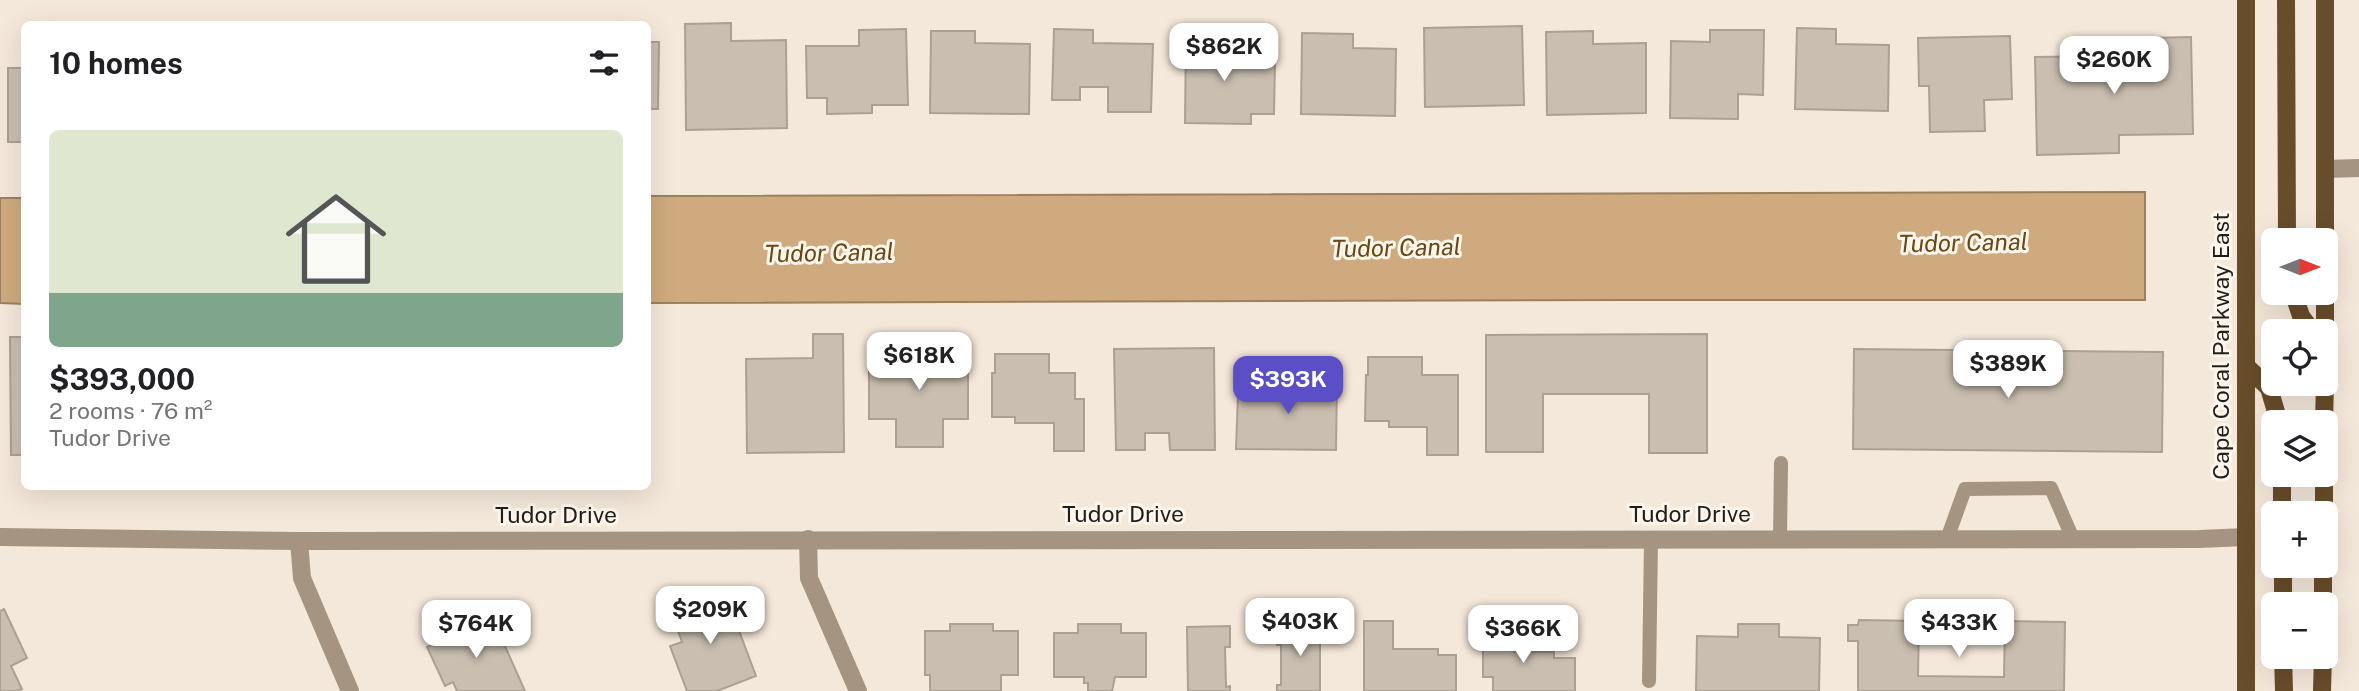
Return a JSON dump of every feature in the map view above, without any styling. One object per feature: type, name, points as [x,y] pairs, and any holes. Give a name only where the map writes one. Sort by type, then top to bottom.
[{"type":"main road","name":"Cape Coral Parkway East","points":[[2246,0],[2246,691]]},
{"type":"main road","points":[[2286,0],[2287,228]]},
{"type":"main road","points":[[2325,0],[2325,228]]},
{"type":"main road","points":[[2246,366],[2269,388],[2275,410]]},
{"type":"main road","points":[[2283,669],[2284,691]]},
{"type":"main road","points":[[2322,691],[2323,669]]},
{"type":"street","points":[[2325,169],[2359,168]]},
{"type":"street","name":"Tudor Drive","points":[[0,537],[299,541],[2246,537]]},
{"type":"street","points":[[808,539],[809,578],[858,691]]},
{"type":"street","points":[[299,541],[302,578],[350,691]]},
{"type":"lane","points":[[1780,539],[1781,463]]},
{"type":"lane","points":[[1947,539],[1965,489],[2051,488],[2073,539]]},
{"type":"lane","points":[[1649,681],[1651,539]]},
{"type":"water","name":"Tudor Canal","points":[[2145,192],[2145,300],[651,303],[651,196]]},
{"type":"water","points":[[0,198],[21,198],[21,304],[0,303]]},
{"type":"building","points":[[731,23],[731,41],[786,40],[787,128],[686,130],[685,24]]},
{"type":"building","points":[[1522,26],[1524,105],[1425,107],[1424,28]]},
{"type":"building","points":[[1797,28],[1836,29],[1836,44],[1889,45],[1888,111],[1795,109]]},
{"type":"building","points":[[906,29],[908,105],[872,105],[872,113],[827,114],[827,98],[807,98],[806,46],[859,46],[859,30]]},
{"type":"building","points":[[1054,29],[1093,30],[1093,43],[1153,44],[1151,112],[1108,112],[1108,87],[1080,87],[1080,100],[1052,100]]},
{"type":"building","points":[[1710,30],[1764,30],[1763,95],[1738,94],[1738,119],[1670,118],[1671,41],[1710,42]]},
{"type":"building","points":[[931,31],[975,31],[975,43],[1030,44],[1029,114],[930,113]]},
{"type":"building","points":[[1186,31],[1227,31],[1227,62],[1275,62],[1274,114],[1251,114],[1251,124],[1185,123]]},
{"type":"building","points":[[1593,31],[1593,44],[1646,43],[1646,113],[1547,115],[1546,32]]},
{"type":"building","points":[[1302,33],[1353,34],[1353,48],[1396,49],[1395,116],[1301,114]]},
{"type":"building","points":[[2010,36],[2012,99],[1984,100],[1985,131],[1930,132],[1929,86],[1919,86],[1918,38]]},
{"type":"building","points":[[2191,37],[2193,134],[2119,135],[2119,153],[2037,155],[2035,57],[2106,56],[2105,39]]},
{"type":"building","points":[[651,42],[659,42],[658,109],[651,109]]},
{"type":"building","points":[[8,68],[21,68],[21,142],[8,142]]},
{"type":"building","points":[[813,334],[843,334],[844,452],[747,453],[746,359],[813,358]]},
{"type":"building","points":[[1707,334],[1707,453],[1649,453],[1649,394],[1543,394],[1543,452],[1486,452],[1486,335]]},
{"type":"building","points":[[10,337],[21,337],[21,455],[11,455]]},
{"type":"building","points":[[894,341],[946,341],[946,360],[968,360],[968,419],[943,419],[943,447],[896,447],[896,419],[869,419],[869,360],[894,360]]},
{"type":"building","points":[[1214,348],[1215,450],[1170,450],[1169,433],[1145,433],[1145,450],[1116,450],[1114,349]]},
{"type":"building","points":[[1854,349],[2163,352],[2162,452],[1853,449]]},
{"type":"building","points":[[995,354],[1049,354],[1049,373],[1075,373],[1075,399],[1084,399],[1084,451],[1054,451],[1054,423],[1015,423],[1015,417],[992,417]]},
{"type":"building","points":[[1368,357],[1422,357],[1422,375],[1458,375],[1458,455],[1427,455],[1427,427],[1389,427],[1389,421],[1365,421]]},
{"type":"building","points":[[1257,380],[1337,382],[1336,450],[1236,449],[1238,395],[1257,395]]},
{"type":"building","points":[[724,591],[756,676],[717,691],[687,691],[670,646],[682,642],[671,611]]},
{"type":"building","points":[[4,609],[27,658],[11,666],[22,689],[17,691],[0,691],[0,611]]},
{"type":"building","points":[[492,617],[525,691],[457,691],[453,682],[445,686],[427,647]]},
{"type":"building","points":[[1859,620],[1919,621],[1918,676],[2004,677],[2005,621],[2065,622],[2064,691],[1858,691],[1858,641],[1848,641],[1848,625],[1858,625]]},
{"type":"building","points":[[1364,621],[1393,621],[1393,649],[1438,649],[1438,655],[1456,655],[1456,691],[1364,691]]},
{"type":"building","points":[[950,624],[993,624],[993,631],[1018,631],[1018,675],[1001,675],[1001,691],[930,691],[930,675],[925,675],[925,631],[950,631]]},
{"type":"building","points":[[1078,624],[1121,624],[1121,633],[1146,633],[1146,677],[1115,677],[1112,691],[1088,691],[1088,683],[1084,683],[1084,677],[1054,677],[1054,633],[1078,633]]},
{"type":"building","points":[[1483,624],[1514,624],[1514,652],[1554,652],[1554,658],[1575,658],[1575,691],[1493,691],[1493,677],[1483,677]]},
{"type":"building","points":[[1738,624],[1779,624],[1779,637],[1820,638],[1819,691],[1696,691],[1697,636],[1738,637]]},
{"type":"building","points":[[1277,625],[1320,625],[1320,691],[1277,691],[1277,685],[1281,685],[1281,645],[1277,645]]},
{"type":"building","points":[[1230,626],[1230,647],[1225,647],[1226,687],[1230,686],[1230,691],[1188,691],[1187,627]]}]
